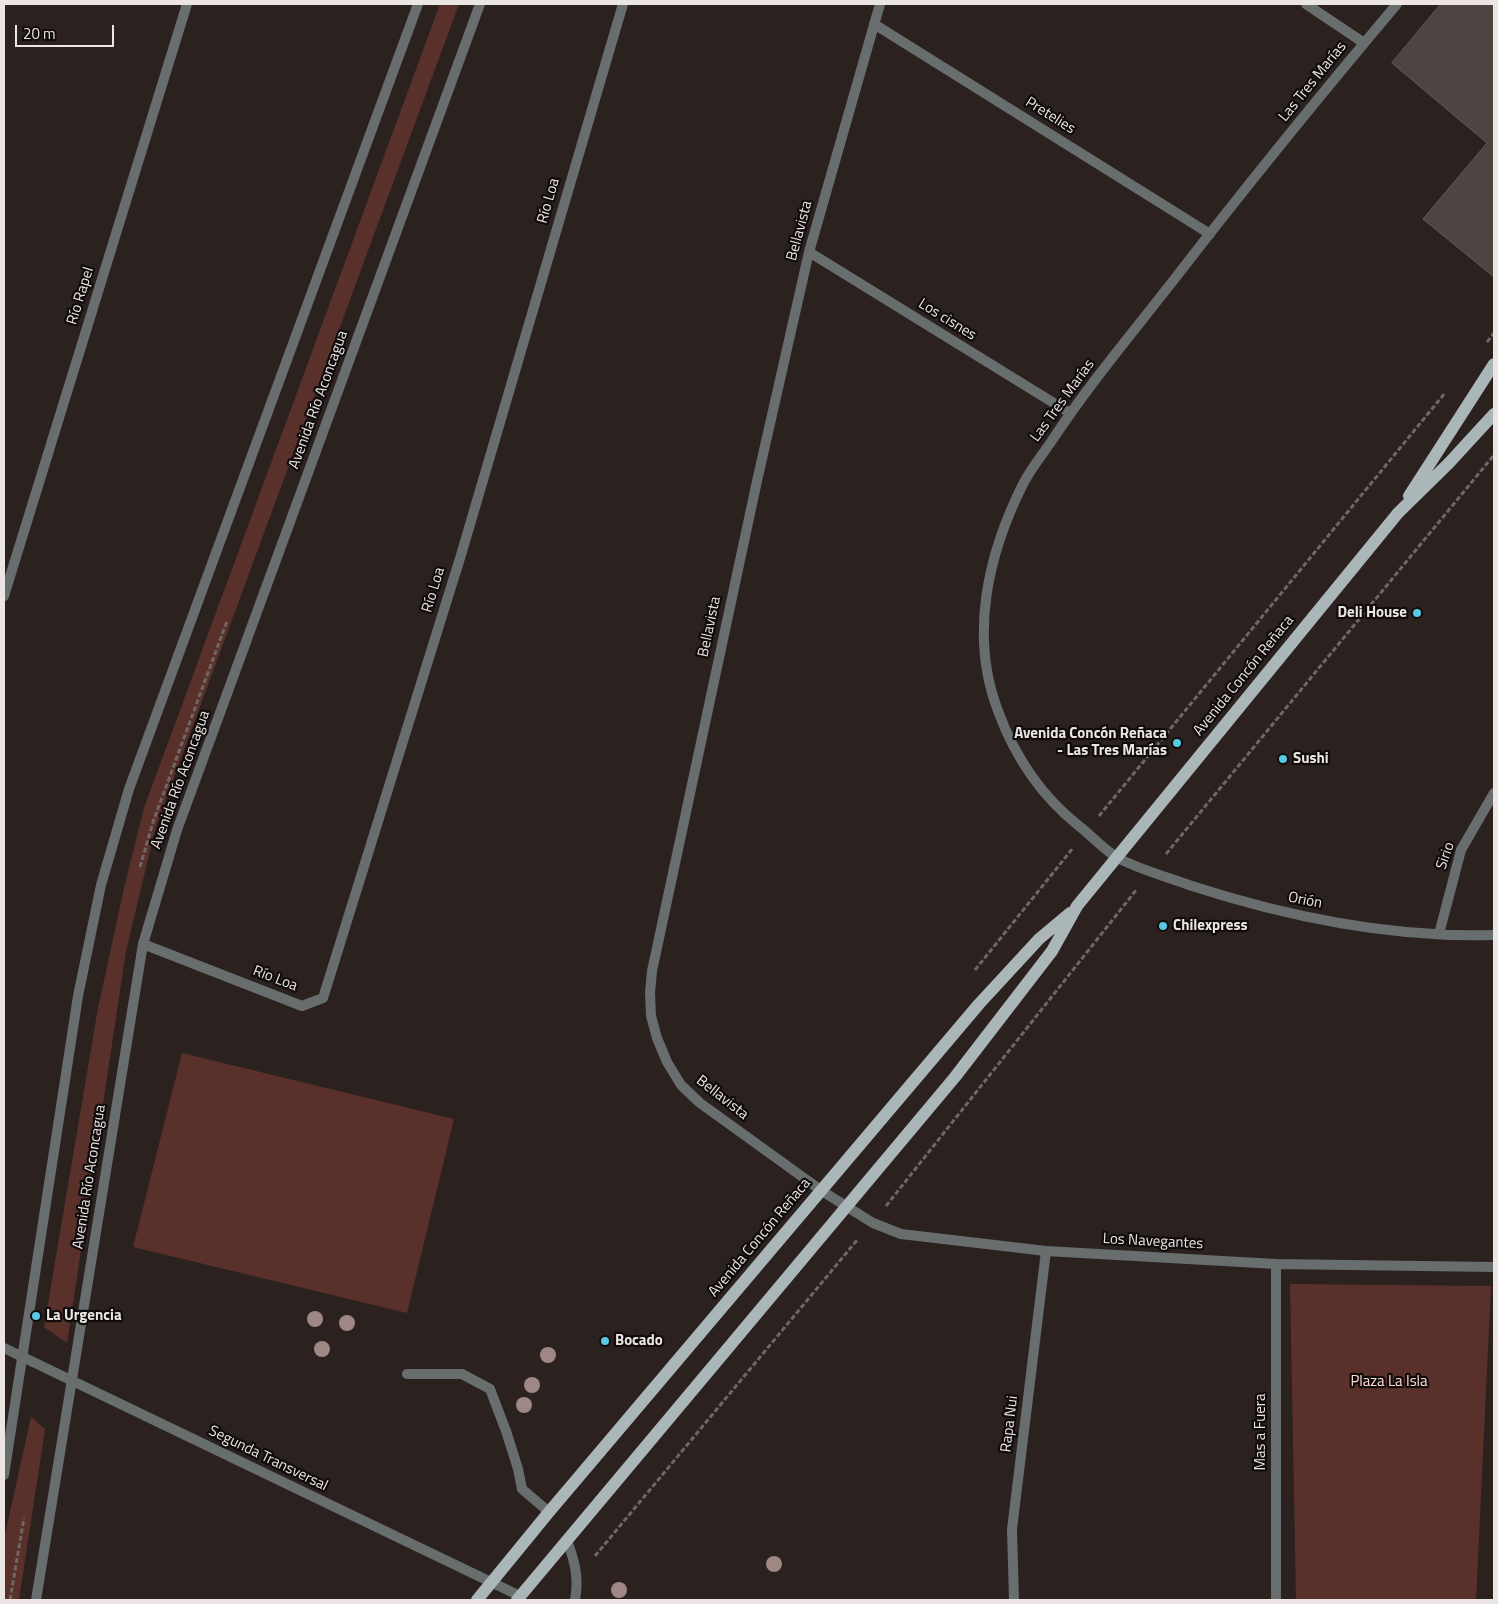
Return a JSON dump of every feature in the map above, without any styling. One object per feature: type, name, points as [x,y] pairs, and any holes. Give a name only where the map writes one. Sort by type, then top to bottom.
[{"type":"main road","name":"Avenida Concón Reñaca","points":[[1398,513],[1494,364]]},
{"type":"main road","name":"Avenida Concón Reñaca","points":[[477,1600],[549,1512],[979,1004],[1039,939],[1077,906],[1398,513],[1494,414]]},
{"type":"main road","name":"Avenida Concón Reñaca","points":[[518,1598],[902,1143],[1052,951],[1077,906]]},
{"type":"street","name":"Río Rapel","points":[[4,596],[186,4]]},
{"type":"street","points":[[4,1475],[78,996],[101,885],[129,789],[418,4]]},
{"type":"street","name":"Avenida Río Aconcagua","points":[[36,1600],[143,944],[177,830],[480,4]]},
{"type":"street","name":"Río Loa","points":[[143,944],[302,1006],[323,998],[461,555],[623,4]]},
{"type":"street","name":"Bellavista","points":[[822,1191],[700,1103],[681,1084],[667,1062],[657,1038],[651,1016],[650,993],[652,971],[757,481],[809,252],[880,4]]},
{"type":"street","points":[[1306,4],[1364,43]]},
{"type":"street","name":"Las Tres Marías","points":[[1117,857],[1066,816],[1042,791],[1022,763],[1006,732],[993,700],[986,669],[983,637],[984,605],[989,574],[998,543],[1024,482],[1070,413],[1210,234],[1397,4]]},
{"type":"street","name":"Pretelies","points":[[874,24],[1210,234]]},
{"type":"street","name":"Los cisnes","points":[[809,252],[1070,413]]},
{"type":"street","name":"Sirio","points":[[1439,934],[1461,850],[1494,793]]},
{"type":"street","name":"Orión","points":[[1117,857],[1223,896],[1277,910],[1385,929],[1439,934],[1494,936]]},
{"type":"street","name":"Los Navegantes","points":[[822,1191],[872,1222],[901,1234],[1046,1251],[1276,1264],[1494,1267]]},
{"type":"street","name":"Rapa Nui","points":[[1014,1600],[1012,1529],[1046,1251]]},
{"type":"street","name":"Mas a Fuera","points":[[1276,1264],[1276,1600]]},
{"type":"street","name":"Segunda Transversal","points":[[4,1348],[492,1582],[518,1598]]},
{"type":"street","points":[[407,1374],[462,1374],[490,1389],[518,1468],[522,1489],[549,1512]]},
{"type":"street","points":[[567,1541],[574,1559],[577,1578],[575,1600]]},
{"type":"path","points":[[1482,348],[1494,332]]},
{"type":"path","points":[[974,971],[1450,386]]},
{"type":"path","points":[[577,1578],[872,1222],[1152,871],[1494,455]]},
{"type":"green space","points":[[440,4],[459,4],[156,826],[126,951],[67,1343],[44,1327],[98,1008],[124,888],[144,808]]},
{"type":"green space","points":[[182,1053],[454,1119],[407,1313],[133,1247]]},
{"type":"green space","name":"Plaza La Isla","points":[[1290,1284],[1491,1286],[1476,1600],[1296,1600]]},
{"type":"green space","points":[[31,1417],[45,1429],[19,1600],[4,1600],[4,1539]]},
{"type":"building","points":[[1441,4],[1494,4],[1494,277],[1423,219],[1487,143],[1392,63]]},
{"type":"place","name":"Deli House","points":[[1417,613]]},
{"type":"place","name":"Avenida Concón Reñaca - Las Tres Marías","points":[[1177,743]]},
{"type":"place","name":"Sushi","points":[[1283,759]]},
{"type":"place","name":"Chilexpress","points":[[1163,926]]},
{"type":"place","name":"La Urgencia","points":[[36,1316]]},
{"type":"place","name":"Bocado","points":[[605,1341]]}]
